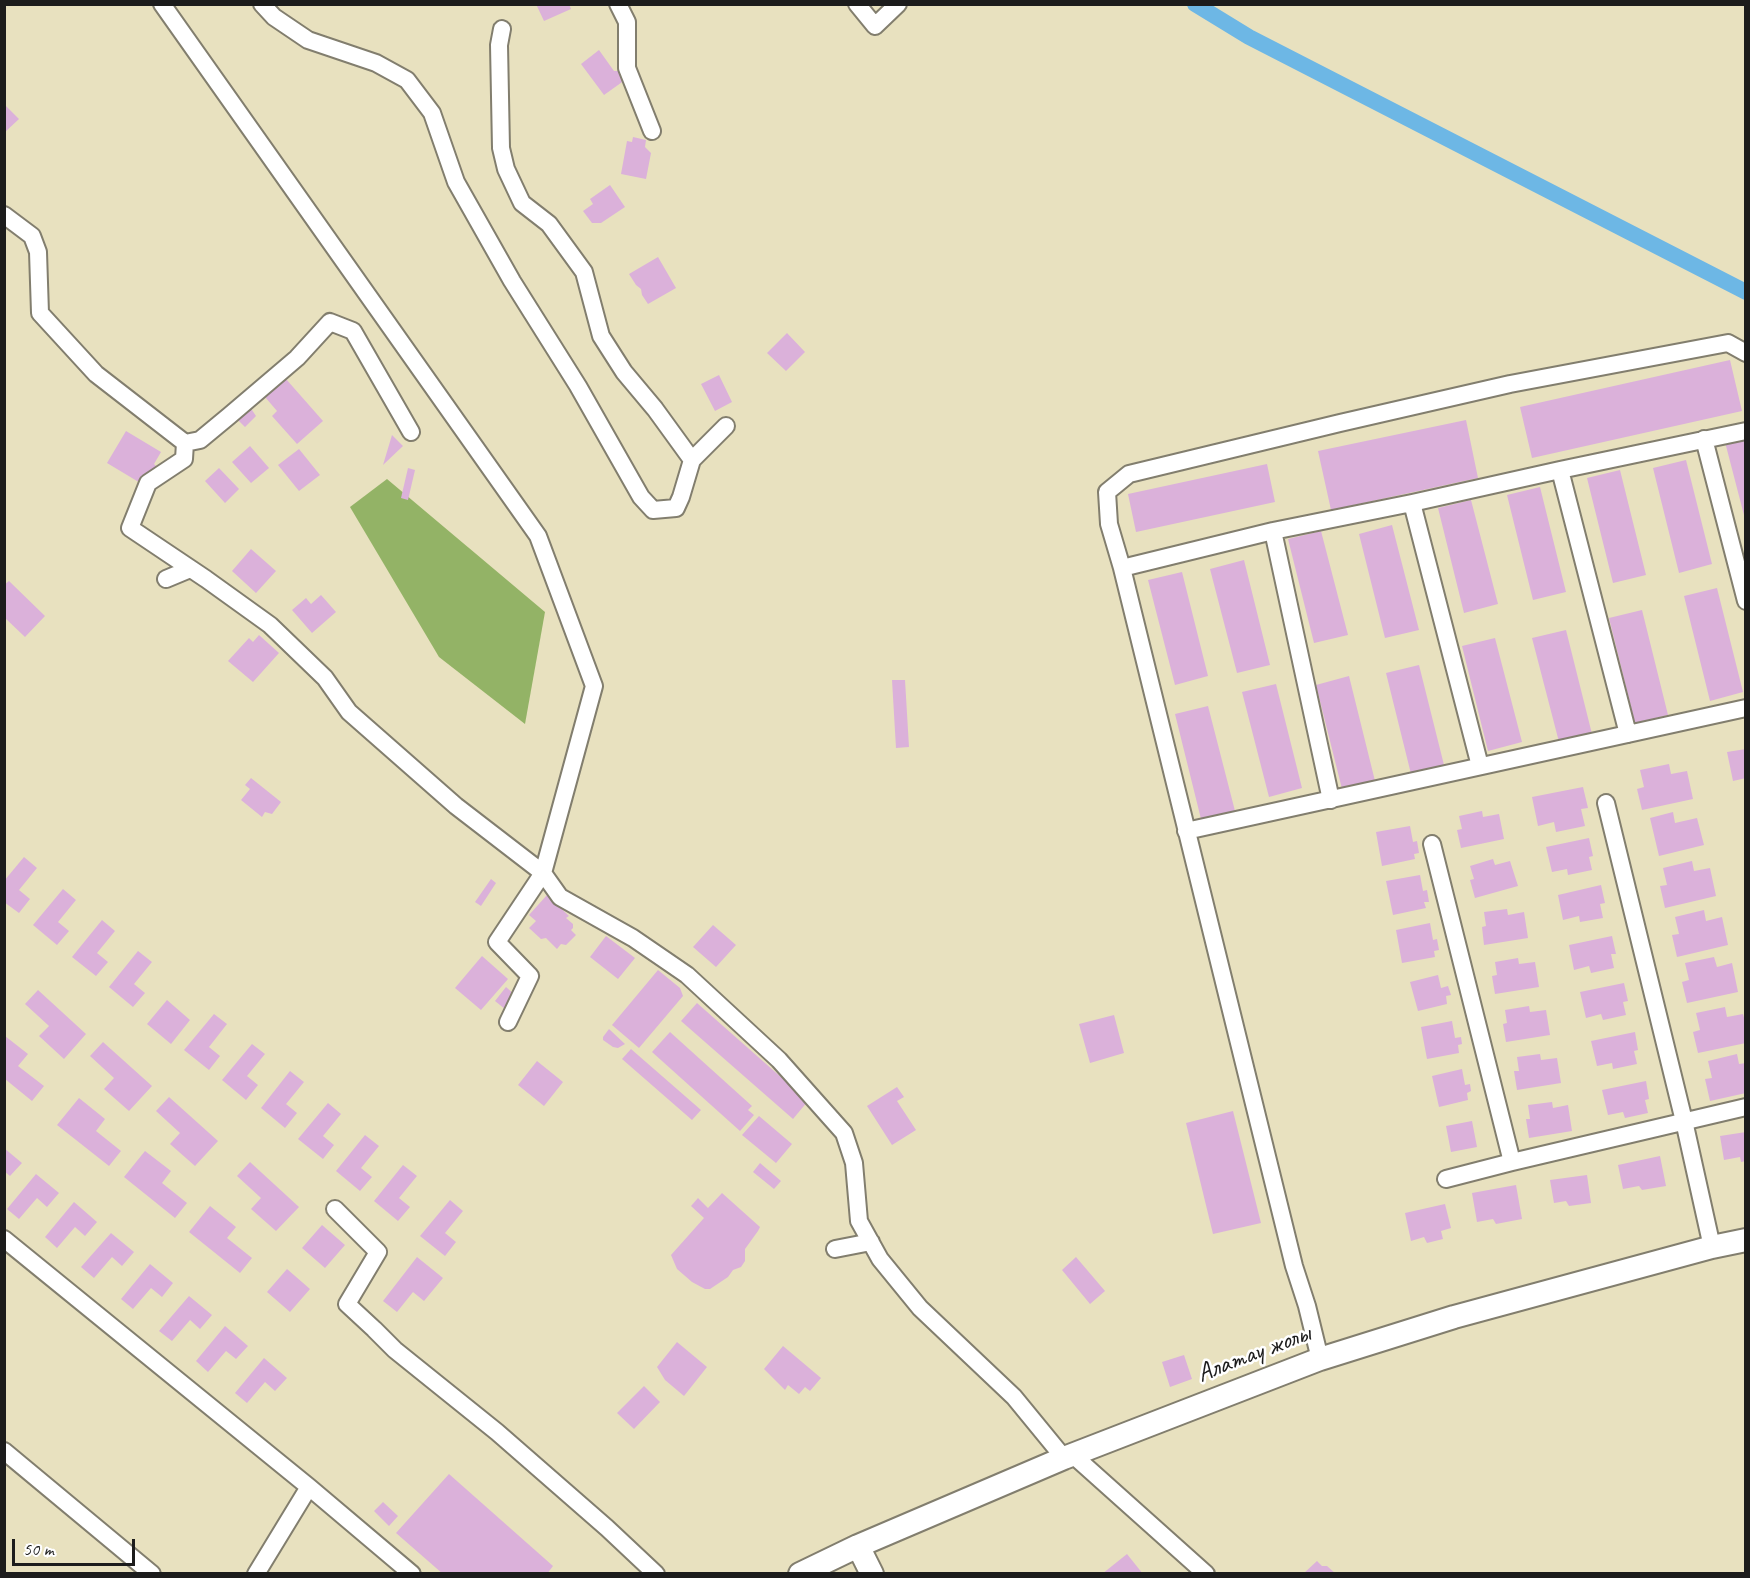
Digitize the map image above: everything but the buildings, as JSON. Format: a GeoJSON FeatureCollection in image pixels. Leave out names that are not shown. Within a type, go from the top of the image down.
{"type":"FeatureCollection","features":[{"type":"Feature","properties":{"kind":"main road","name":"Алатау жолы"},"geometry":{"type":"LineString","coordinates":[[800,1574],[858,1546],[1069,1457],[1320,1359],[1454,1317],[1712,1247],[1746,1240]]}},
{"type":"Feature","properties":{"kind":"main road"},"geometry":{"type":"LineString","coordinates":[[858,1546],[872,1574]]}},
{"type":"Feature","properties":{"kind":"street"},"geometry":{"type":"LineString","coordinates":[[162,4],[538,536],[594,686],[543,873],[497,942],[530,976],[508,1022]]}},
{"type":"Feature","properties":{"kind":"street"},"geometry":{"type":"LineString","coordinates":[[262,4],[274,17],[308,40],[376,63],[408,80],[432,113],[456,182],[512,281],[578,386],[641,497],[653,510],[676,508],[692,460],[726,426]]}},
{"type":"Feature","properties":{"kind":"street"},"geometry":{"type":"LineString","coordinates":[[618,4],[627,22],[627,68],[652,131]]}},
{"type":"Feature","properties":{"kind":"street"},"geometry":{"type":"LineString","coordinates":[[857,4],[875,26],[898,4]]}},
{"type":"Feature","properties":{"kind":"street"},"geometry":{"type":"LineString","coordinates":[[502,29],[499,45],[501,148],[507,169],[522,203],[549,224],[584,272],[602,336],[624,372],[655,409],[692,460]]}},
{"type":"Feature","properties":{"kind":"street"},"geometry":{"type":"LineString","coordinates":[[4,215],[32,236],[38,252],[40,313],[96,374],[185,443],[200,440],[229,416],[297,358],[330,322],[353,331],[411,432]]}},
{"type":"Feature","properties":{"kind":"street"},"geometry":{"type":"LineString","coordinates":[[1320,1359],[1294,1266],[1122,568],[1109,524],[1107,492],[1129,474],[1510,384],[1728,343],[1746,353]]}},
{"type":"Feature","properties":{"kind":"street"},"geometry":{"type":"LineString","coordinates":[[1122,568],[1273,531],[1746,430]]}},
{"type":"Feature","properties":{"kind":"street"},"geometry":{"type":"LineString","coordinates":[[1704,439],[1746,601]]}},
{"type":"Feature","properties":{"kind":"street"},"geometry":{"type":"LineString","coordinates":[[185,443],[184,459],[148,483],[130,528],[270,625],[325,678],[349,712],[456,806],[543,873],[560,897],[633,938],[687,975],[779,1060],[844,1133],[854,1163],[859,1221],[880,1258],[920,1308],[1014,1397],[1069,1457],[1206,1574]]}},
{"type":"Feature","properties":{"kind":"street"},"geometry":{"type":"LineString","coordinates":[[1560,470],[1628,734]]}},
{"type":"Feature","properties":{"kind":"street"},"geometry":{"type":"LineString","coordinates":[[1412,503],[1480,766]]}},
{"type":"Feature","properties":{"kind":"street"},"geometry":{"type":"LineString","coordinates":[[1273,531],[1331,800]]}},
{"type":"Feature","properties":{"kind":"street"},"geometry":{"type":"LineString","coordinates":[[166,579],[190,568]]}},
{"type":"Feature","properties":{"kind":"street"},"geometry":{"type":"LineString","coordinates":[[1186,831],[1746,708]]}},
{"type":"Feature","properties":{"kind":"street"},"geometry":{"type":"LineString","coordinates":[[1606,803],[1684,1121],[1712,1247]]}},
{"type":"Feature","properties":{"kind":"street"},"geometry":{"type":"LineString","coordinates":[[1432,844],[1512,1162]]}},
{"type":"Feature","properties":{"kind":"street"},"geometry":{"type":"LineString","coordinates":[[1446,1179],[1746,1107]]}},
{"type":"Feature","properties":{"kind":"street"},"geometry":{"type":"LineString","coordinates":[[335,1209],[378,1252],[347,1304],[394,1350],[497,1432],[656,1574]]}},
{"type":"Feature","properties":{"kind":"street"},"geometry":{"type":"LineString","coordinates":[[4,1239],[309,1487],[412,1574]]}},
{"type":"Feature","properties":{"kind":"street"},"geometry":{"type":"LineString","coordinates":[[835,1249],[871,1242]]}},
{"type":"Feature","properties":{"kind":"street"},"geometry":{"type":"LineString","coordinates":[[4,1451],[152,1574]]}},
{"type":"Feature","properties":{"kind":"street"},"geometry":{"type":"LineString","coordinates":[[256,1574],[309,1487]]}},
{"type":"Feature","properties":{"kind":"green space"},"geometry":{"type":"Polygon","coordinates":[[[387,479],[545,612],[525,724],[439,657],[350,507],[387,479]]]}},
{"type":"Feature","properties":{"kind":"waterway"},"geometry":{"type":"LineString","coordinates":[[1195,4],[1249,37],[1746,292]]}}]}
